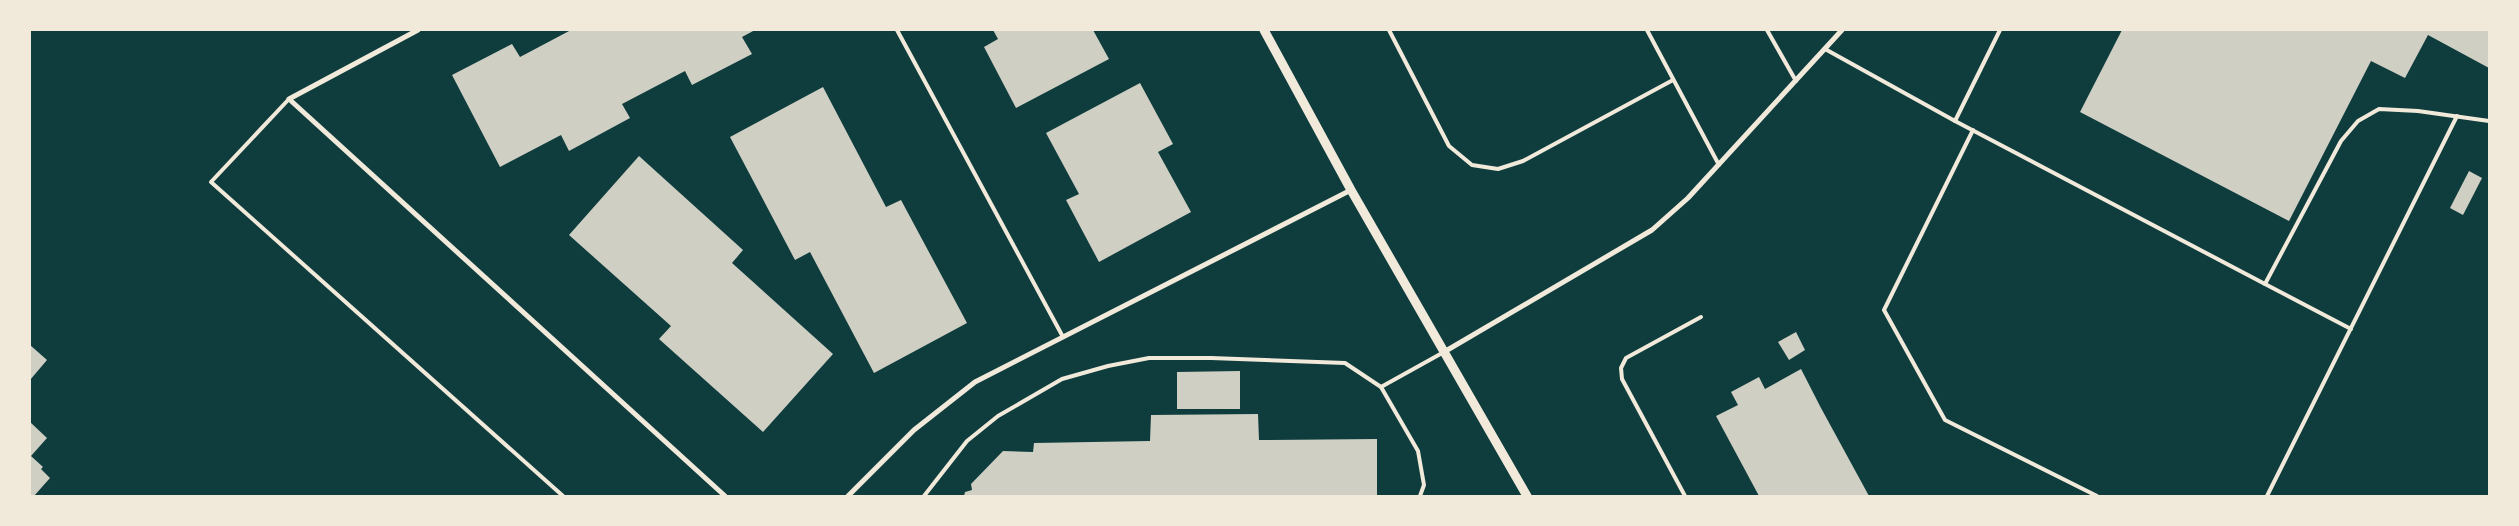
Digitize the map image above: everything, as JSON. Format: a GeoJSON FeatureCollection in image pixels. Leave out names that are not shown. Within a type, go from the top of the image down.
{"type":"FeatureCollection","features":[{"type":"Feature","properties":{"kind":"street"},"geometry":{"type":"LineString","coordinates":[[418,30],[289,99],[725,496]]}},
{"type":"Feature","properties":{"kind":"street"},"geometry":{"type":"LineString","coordinates":[[1264,30],[1351,190],[1527,496]]}},
{"type":"Feature","properties":{"kind":"street"},"geometry":{"type":"LineString","coordinates":[[1444,352],[1652,230],[1688,198],[1842,30]]}},
{"type":"Feature","properties":{"kind":"street"},"geometry":{"type":"LineString","coordinates":[[848,496],[914,430],[975,382],[1351,190]]}},
{"type":"Feature","properties":{"kind":"lane"},"geometry":{"type":"LineString","coordinates":[[897,30],[1063,337]]}},
{"type":"Feature","properties":{"kind":"lane"},"geometry":{"type":"LineString","coordinates":[[1389,30],[1449,146],[1472,165],[1498,169],[1523,161],[1673,80]]}},
{"type":"Feature","properties":{"kind":"lane"},"geometry":{"type":"LineString","coordinates":[[1647,30],[1719,165]]}},
{"type":"Feature","properties":{"kind":"lane"},"geometry":{"type":"LineString","coordinates":[[1767,30],[1796,81]]}},
{"type":"Feature","properties":{"kind":"lane"},"geometry":{"type":"LineString","coordinates":[[1955,121],[2000,30]]}},
{"type":"Feature","properties":{"kind":"lane"},"geometry":{"type":"LineString","coordinates":[[1825,49],[1955,121],[2350,329]]}},
{"type":"Feature","properties":{"kind":"lane"},"geometry":{"type":"LineString","coordinates":[[289,99],[211,182],[562,496]]}},
{"type":"Feature","properties":{"kind":"lane"},"geometry":{"type":"LineString","coordinates":[[2265,284],[2341,141],[2358,121],[2379,109],[2457,116],[2489,121]]}},
{"type":"Feature","properties":{"kind":"lane"},"geometry":{"type":"LineString","coordinates":[[2267,496],[2457,116]]}},
{"type":"Feature","properties":{"kind":"lane"},"geometry":{"type":"LineString","coordinates":[[1973,130],[1884,310],[1945,420],[2097,496]]}},
{"type":"Feature","properties":{"kind":"lane"},"geometry":{"type":"LineString","coordinates":[[1685,496],[1622,379],[1620,368],[1626,358],[1702,317]]}},
{"type":"Feature","properties":{"kind":"lane"},"geometry":{"type":"LineString","coordinates":[[1381,387],[1444,352]]}},
{"type":"Feature","properties":{"kind":"lane"},"geometry":{"type":"LineString","coordinates":[[924,496],[968,441],[998,416],[1062,379],[1108,366],[1149,358],[1212,358],[1344,363],[1381,387],[1418,451],[1424,485],[1420,496]]}},
{"type":"Feature","properties":{"kind":"building"},"geometry":{"type":"Polygon","coordinates":[[[571,30],[755,30],[742,37],[752,54],[692,85],[685,71],[622,104],[630,118],[569,151],[561,135],[500,167],[452,75],[512,44],[520,57],[571,30]]]}},
{"type":"Feature","properties":{"kind":"building"},"geometry":{"type":"Polygon","coordinates":[[[993,30],[1093,30],[1109,59],[1016,108],[984,47],[998,39],[993,30]]]}},
{"type":"Feature","properties":{"kind":"building"},"geometry":{"type":"Polygon","coordinates":[[[2122,30],[2489,30],[2489,68],[2428,35],[2405,78],[2371,61],[2289,221],[2080,112],[2122,30]]]}},
{"type":"Feature","properties":{"kind":"building"},"geometry":{"type":"Polygon","coordinates":[[[1140,83],[1173,144],[1158,152],[1191,212],[1099,262],[1066,200],[1079,194],[1046,133],[1140,83]]]}},
{"type":"Feature","properties":{"kind":"building"},"geometry":{"type":"Polygon","coordinates":[[[823,87],[886,207],[901,200],[967,323],[874,373],[810,252],[795,260],[730,137],[823,87]]]}},
{"type":"Feature","properties":{"kind":"building"},"geometry":{"type":"Polygon","coordinates":[[[639,156],[743,250],[732,263],[833,354],[763,432],[659,339],[671,326],[569,235],[639,156]]]}},
{"type":"Feature","properties":{"kind":"building"},"geometry":{"type":"Polygon","coordinates":[[[2469,171],[2482,178],[2463,215],[2450,208],[2469,171]]]}},
{"type":"Feature","properties":{"kind":"building"},"geometry":{"type":"Polygon","coordinates":[[[1796,332],[1805,350],[1789,360],[1778,342],[1796,332]]]}},
{"type":"Feature","properties":{"kind":"building"},"geometry":{"type":"Polygon","coordinates":[[[30,345],[47,360],[30,380],[30,345]]]}},
{"type":"Feature","properties":{"kind":"building"},"geometry":{"type":"Polygon","coordinates":[[[1801,369],[1869,496],[1759,496],[1716,416],[1738,405],[1731,392],[1759,377],[1765,389],[1801,369]]]}},
{"type":"Feature","properties":{"kind":"building"},"geometry":{"type":"Polygon","coordinates":[[[1240,371],[1240,409],[1177,409],[1177,372],[1240,371]]]}},
{"type":"Feature","properties":{"kind":"building"},"geometry":{"type":"Polygon","coordinates":[[[1258,414],[1259,440],[1377,439],[1377,496],[964,496],[965,492],[972,490],[971,484],[1003,451],[1033,452],[1034,443],[1150,441],[1151,415],[1258,414]]]}},
{"type":"Feature","properties":{"kind":"building"},"geometry":{"type":"Polygon","coordinates":[[[30,422],[47,438],[31,456],[43,467],[41,469],[50,478],[34,496],[30,496],[30,422]]]}}]}
